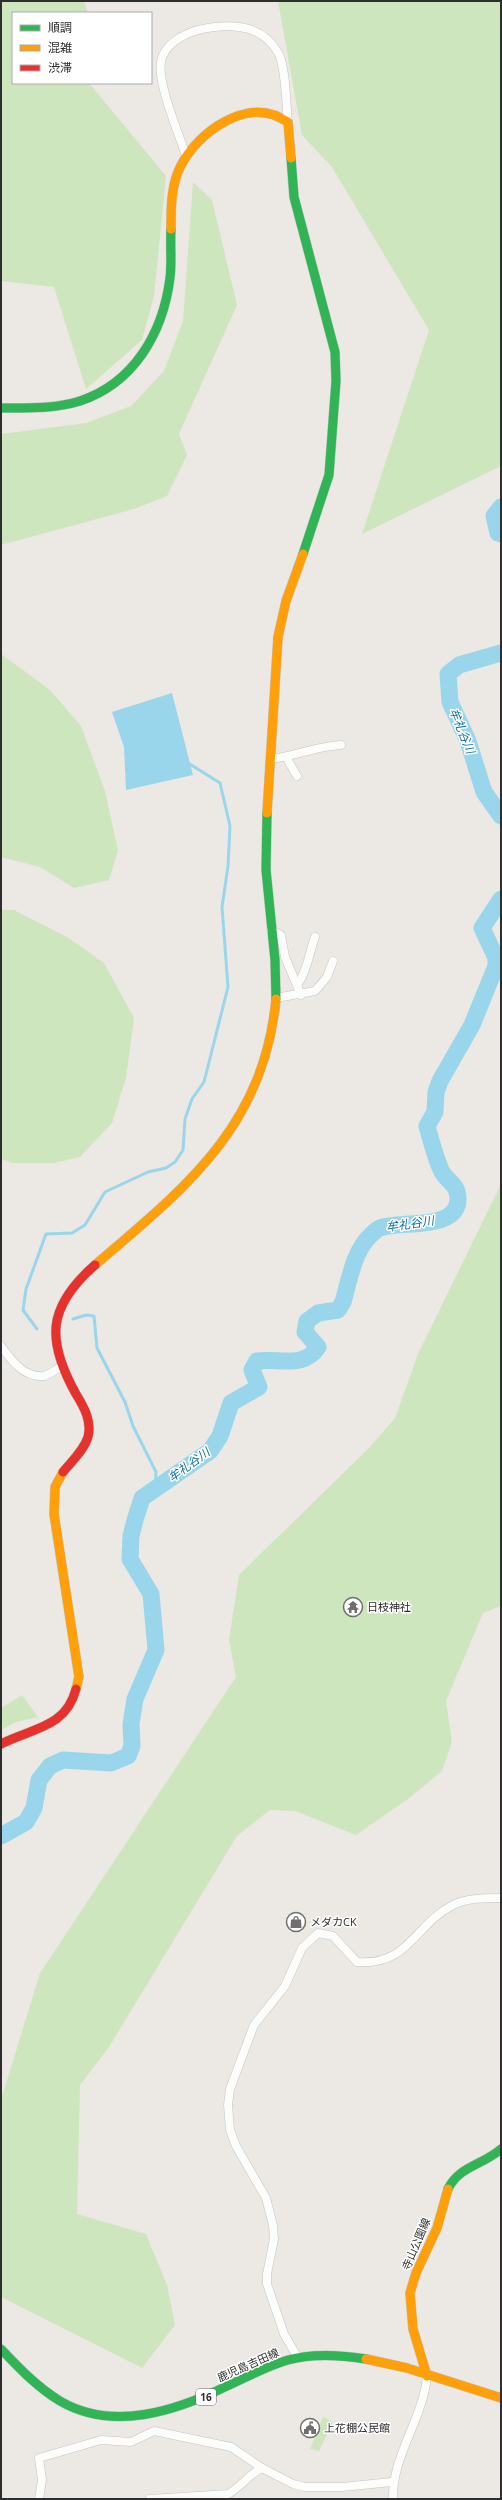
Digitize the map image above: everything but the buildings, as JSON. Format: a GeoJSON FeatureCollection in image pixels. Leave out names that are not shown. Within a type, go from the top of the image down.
{"type":"FeatureCollection","features":[{"type":"Feature","properties":{"kind":"street"},"geometry":{"type":"LineString","coordinates":[[1,1744],[12,1737],[46,1727],[63,1716],[77,1693],[79,1677],[54,1514],[54,1499],[58,1480],[88,1440],[89,1426],[86,1412],[61,1367],[57,1356],[54,1330],[64,1298],[86,1273],[193,1178],[219,1148],[251,1092],[263,1062],[273,1024],[276,998],[276,974],[265,859],[270,759],[280,625],[286,601],[318,514],[329,475],[336,381],[335,352],[294,197],[283,64],[279,52],[268,39],[255,31],[240,27],[194,30],[168,47],[163,55],[160,68],[164,86],[186,156]]}},
{"type":"Feature","properties":{"kind":"street"},"geometry":{"type":"LineString","coordinates":[[1,408],[45,407],[81,401],[113,385],[137,364],[148,348],[162,317],[167,292],[176,184],[178,171],[186,156],[203,136],[228,120],[261,114],[281,117],[288,122]]}},
{"type":"Feature","properties":{"kind":"street"},"geometry":{"type":"LineString","coordinates":[[270,759],[286,757],[321,746],[341,745]]}},
{"type":"Feature","properties":{"kind":"street"},"geometry":{"type":"LineString","coordinates":[[286,757],[297,776]]}},
{"type":"Feature","properties":{"kind":"street"},"geometry":{"type":"LineString","coordinates":[[271,930],[281,935],[285,956],[298,984],[301,995]]}},
{"type":"Feature","properties":{"kind":"street"},"geometry":{"type":"LineString","coordinates":[[298,984],[306,972],[309,952],[315,936]]}},
{"type":"Feature","properties":{"kind":"street"},"geometry":{"type":"LineString","coordinates":[[276,998],[315,992],[326,977],[333,961]]}},
{"type":"Feature","properties":{"kind":"street"},"geometry":{"type":"LineString","coordinates":[[1,1346],[11,1361],[26,1372],[44,1376],[61,1367]]}},
{"type":"Feature","properties":{"kind":"street"},"geometry":{"type":"LineString","coordinates":[[298,2358],[284,2334],[267,2284],[267,2274],[274,2239],[266,2198],[236,2146],[228,2117],[230,2089],[254,2025],[285,1986],[302,1948],[318,1933],[333,1936],[357,1962],[378,1962],[395,1956],[454,1904],[501,1898]]}},
{"type":"Feature","properties":{"kind":"street","name":"寺山公園線"},"geometry":{"type":"LineString","coordinates":[[427,2376],[410,2315],[413,2282],[440,2220],[447,2189],[453,2179],[465,2169],[492,2157],[501,2149]]}},
{"type":"Feature","properties":{"kind":"street","name":"鹿児島吉田線"},"geometry":{"type":"LineString","coordinates":[[1,2349],[37,2385],[58,2399],[92,2414],[125,2418],[143,2417],[175,2410],[268,2367],[298,2358],[347,2357],[391,2365],[501,2398]]}},
{"type":"Feature","properties":{"kind":"street"},"geometry":{"type":"LineString","coordinates":[[393,2499],[392,2482],[426,2391],[427,2376]]}},
{"type":"Feature","properties":{"kind":"street"},"geometry":{"type":"LineString","coordinates":[[39,2499],[42,2480],[39,2458],[100,2440],[131,2442],[154,2431],[231,2447],[262,2468],[293,2484],[305,2487],[342,2487],[392,2482]]}},
{"type":"Feature","properties":{"kind":"street"},"geometry":{"type":"LineString","coordinates":[[150,2499],[228,2494],[238,2489],[251,2474],[262,2468]]}},
{"type":"Feature","properties":{"kind":"green space"},"geometry":{"type":"Polygon","coordinates":[[[1,1],[84,1],[88,12],[12,12],[12,84],[90,84],[166,176],[154,296],[142,340],[86,389],[54,287],[1,281],[1,1]]]}},
{"type":"Feature","properties":{"kind":"green space"},"geometry":{"type":"Polygon","coordinates":[[[278,1],[501,1],[501,466],[362,534],[429,330],[332,167],[302,135],[278,1]]]}},
{"type":"Feature","properties":{"kind":"green space"},"geometry":{"type":"Polygon","coordinates":[[[193,182],[212,200],[237,305],[179,434],[187,455],[167,496],[134,509],[1,545],[1,434],[86,423],[131,406],[164,371],[183,321],[193,182]]]}},
{"type":"Feature","properties":{"kind":"green space"},"geometry":{"type":"Polygon","coordinates":[[[1,654],[50,690],[81,726],[105,791],[118,851],[109,880],[74,888],[40,867],[1,857],[1,654]]]}},
{"type":"Feature","properties":{"kind":"green space"},"geometry":{"type":"Polygon","coordinates":[[[1,910],[14,910],[67,937],[104,963],[134,1018],[126,1078],[112,1123],[80,1157],[54,1163],[13,1163],[1,1159],[1,910]]]}},
{"type":"Feature","properties":{"kind":"green space"},"geometry":{"type":"Polygon","coordinates":[[[501,1184],[501,1606],[483,1613],[446,1701],[452,1742],[442,1771],[408,1799],[356,1835],[295,1811],[270,1810],[237,1836],[109,2047],[80,2085],[77,2214],[146,2234],[167,2285],[175,2325],[142,2368],[1,2297],[1,2100],[40,1973],[236,1677],[229,1640],[239,1575],[369,1448],[395,1418],[418,1354],[501,1184]]]}},
{"type":"Feature","properties":{"kind":"green space"},"geometry":{"type":"Polygon","coordinates":[[[22,1695],[38,1717],[16,1722],[1,1730],[1,1708],[22,1695]]]}},
{"type":"Feature","properties":{"kind":"green space"},"geometry":{"type":"Polygon","coordinates":[[[323,2417],[333,2422],[319,2451],[310,2449],[323,2417]]]}},
{"type":"Feature","properties":{"kind":"water"},"geometry":{"type":"Polygon","coordinates":[[[172,693],[193,775],[126,790],[124,747],[112,712],[172,693]]]}},
{"type":"Feature","properties":{"kind":"waterway","name":"牟礼谷川"},"geometry":{"type":"LineString","coordinates":[[501,507],[494,516],[498,533],[501,534]]}},
{"type":"Feature","properties":{"kind":"waterway","name":"牟礼谷川"},"geometry":{"type":"LineString","coordinates":[[501,653],[459,665],[448,674],[450,702],[468,741],[484,792],[501,816]]}},
{"type":"Feature","properties":{"kind":"waterway"},"geometry":{"type":"LineString","coordinates":[[37,1329],[23,1310],[26,1289],[46,1234],[72,1233],[85,1225],[105,1192],[148,1172],[166,1168],[175,1162],[183,1150],[185,1119],[192,1099],[204,1082],[228,987],[222,907],[228,866],[230,826],[220,783],[188,763]]}},
{"type":"Feature","properties":{"kind":"waterway","name":"牟礼谷川"},"geometry":{"type":"LineString","coordinates":[[1,1836],[26,1822],[34,1808],[39,1780],[50,1766],[63,1760],[111,1763],[128,1756],[132,1746],[131,1724],[135,1699],[156,1650],[151,1594],[130,1559],[131,1536],[142,1498],[210,1451],[220,1436],[231,1403],[259,1387],[252,1370],[257,1361],[298,1360],[306,1358],[312,1354],[318,1347],[305,1332],[307,1321],[318,1313],[338,1310],[343,1302],[356,1257],[365,1241],[374,1232],[380,1228],[389,1226],[427,1223],[439,1220],[449,1215],[456,1208],[458,1197],[456,1188],[441,1170],[427,1126],[435,1112],[436,1092],[440,1081],[472,1025],[496,966],[496,958],[482,928],[501,899]]}},
{"type":"Feature","properties":{"kind":"waterway"},"geometry":{"type":"LineString","coordinates":[[73,1319],[86,1315],[94,1316],[97,1348],[125,1402],[133,1426],[156,1472],[155,1487]]}},
{"type":"Feature","properties":{"kind":"traffic: fast"},"geometry":{"type":"LineString","coordinates":[[291,158],[294,197],[335,352],[336,381],[329,475],[303,554]]}},
{"type":"Feature","properties":{"kind":"traffic: fast"},"geometry":{"type":"LineString","coordinates":[[1,408],[51,407],[80,401],[99,393],[116,382],[130,369],[143,353],[161,318],[171,272],[171,229]]}},
{"type":"Feature","properties":{"kind":"traffic: fast"},"geometry":{"type":"LineString","coordinates":[[267,813],[266,870],[275,960],[276,999]]}},
{"type":"Feature","properties":{"kind":"traffic: fast"},"geometry":{"type":"LineString","coordinates":[[448,2189],[458,2175],[487,2159],[501,2149]]}},
{"type":"Feature","properties":{"kind":"traffic: fast"},"geometry":{"type":"LineString","coordinates":[[1,2349],[36,2383],[60,2401],[80,2410],[101,2415],[123,2416],[166,2410],[187,2403],[265,2368],[288,2360],[307,2356],[327,2355],[366,2359]]}},
{"type":"Feature","properties":{"kind":"traffic: slow"},"geometry":{"type":"LineString","coordinates":[[171,229],[171,207],[178,172],[193,147],[217,126],[245,114],[260,112],[274,115],[288,122],[291,158]]}},
{"type":"Feature","properties":{"kind":"traffic: slow"},"geometry":{"type":"LineString","coordinates":[[267,813],[278,637],[286,601],[303,554]]}},
{"type":"Feature","properties":{"kind":"traffic: slow"},"geometry":{"type":"LineString","coordinates":[[95,1265],[160,1209],[189,1181],[215,1151],[237,1119],[255,1084],[268,1044],[276,999]]}},
{"type":"Feature","properties":{"kind":"traffic: slow"},"geometry":{"type":"LineString","coordinates":[[63,1472],[55,1487],[54,1514],[79,1677],[76,1689]]}},
{"type":"Feature","properties":{"kind":"traffic: slow"},"geometry":{"type":"LineString","coordinates":[[427,2376],[413,2329],[410,2293],[416,2273],[437,2228],[448,2189]]}},
{"type":"Feature","properties":{"kind":"traffic: slow"},"geometry":{"type":"LineString","coordinates":[[366,2359],[407,2368],[501,2398]]}},
{"type":"Feature","properties":{"kind":"traffic: jam"},"geometry":{"type":"LineString","coordinates":[[63,1472],[84,1446],[88,1437],[89,1425],[84,1409],[66,1375],[60,1357],[56,1341],[56,1325],[60,1310],[68,1295],[79,1280],[95,1265]]}},
{"type":"Feature","properties":{"kind":"traffic: jam"},"geometry":{"type":"LineString","coordinates":[[1,1744],[36,1730],[56,1719],[64,1712],[71,1702],[76,1689]]}},
{"type":"Feature","properties":{"kind":"place","name":"日枝神社"},"geometry":{"type":"Point","coordinates":[353,1607]}},
{"type":"Feature","properties":{"kind":"place","name":"メダカCK"},"geometry":{"type":"Point","coordinates":[296,1922]}},
{"type":"Feature","properties":{"kind":"place","name":"上花棚公民館"},"geometry":{"type":"Point","coordinates":[310,2428]}}]}
